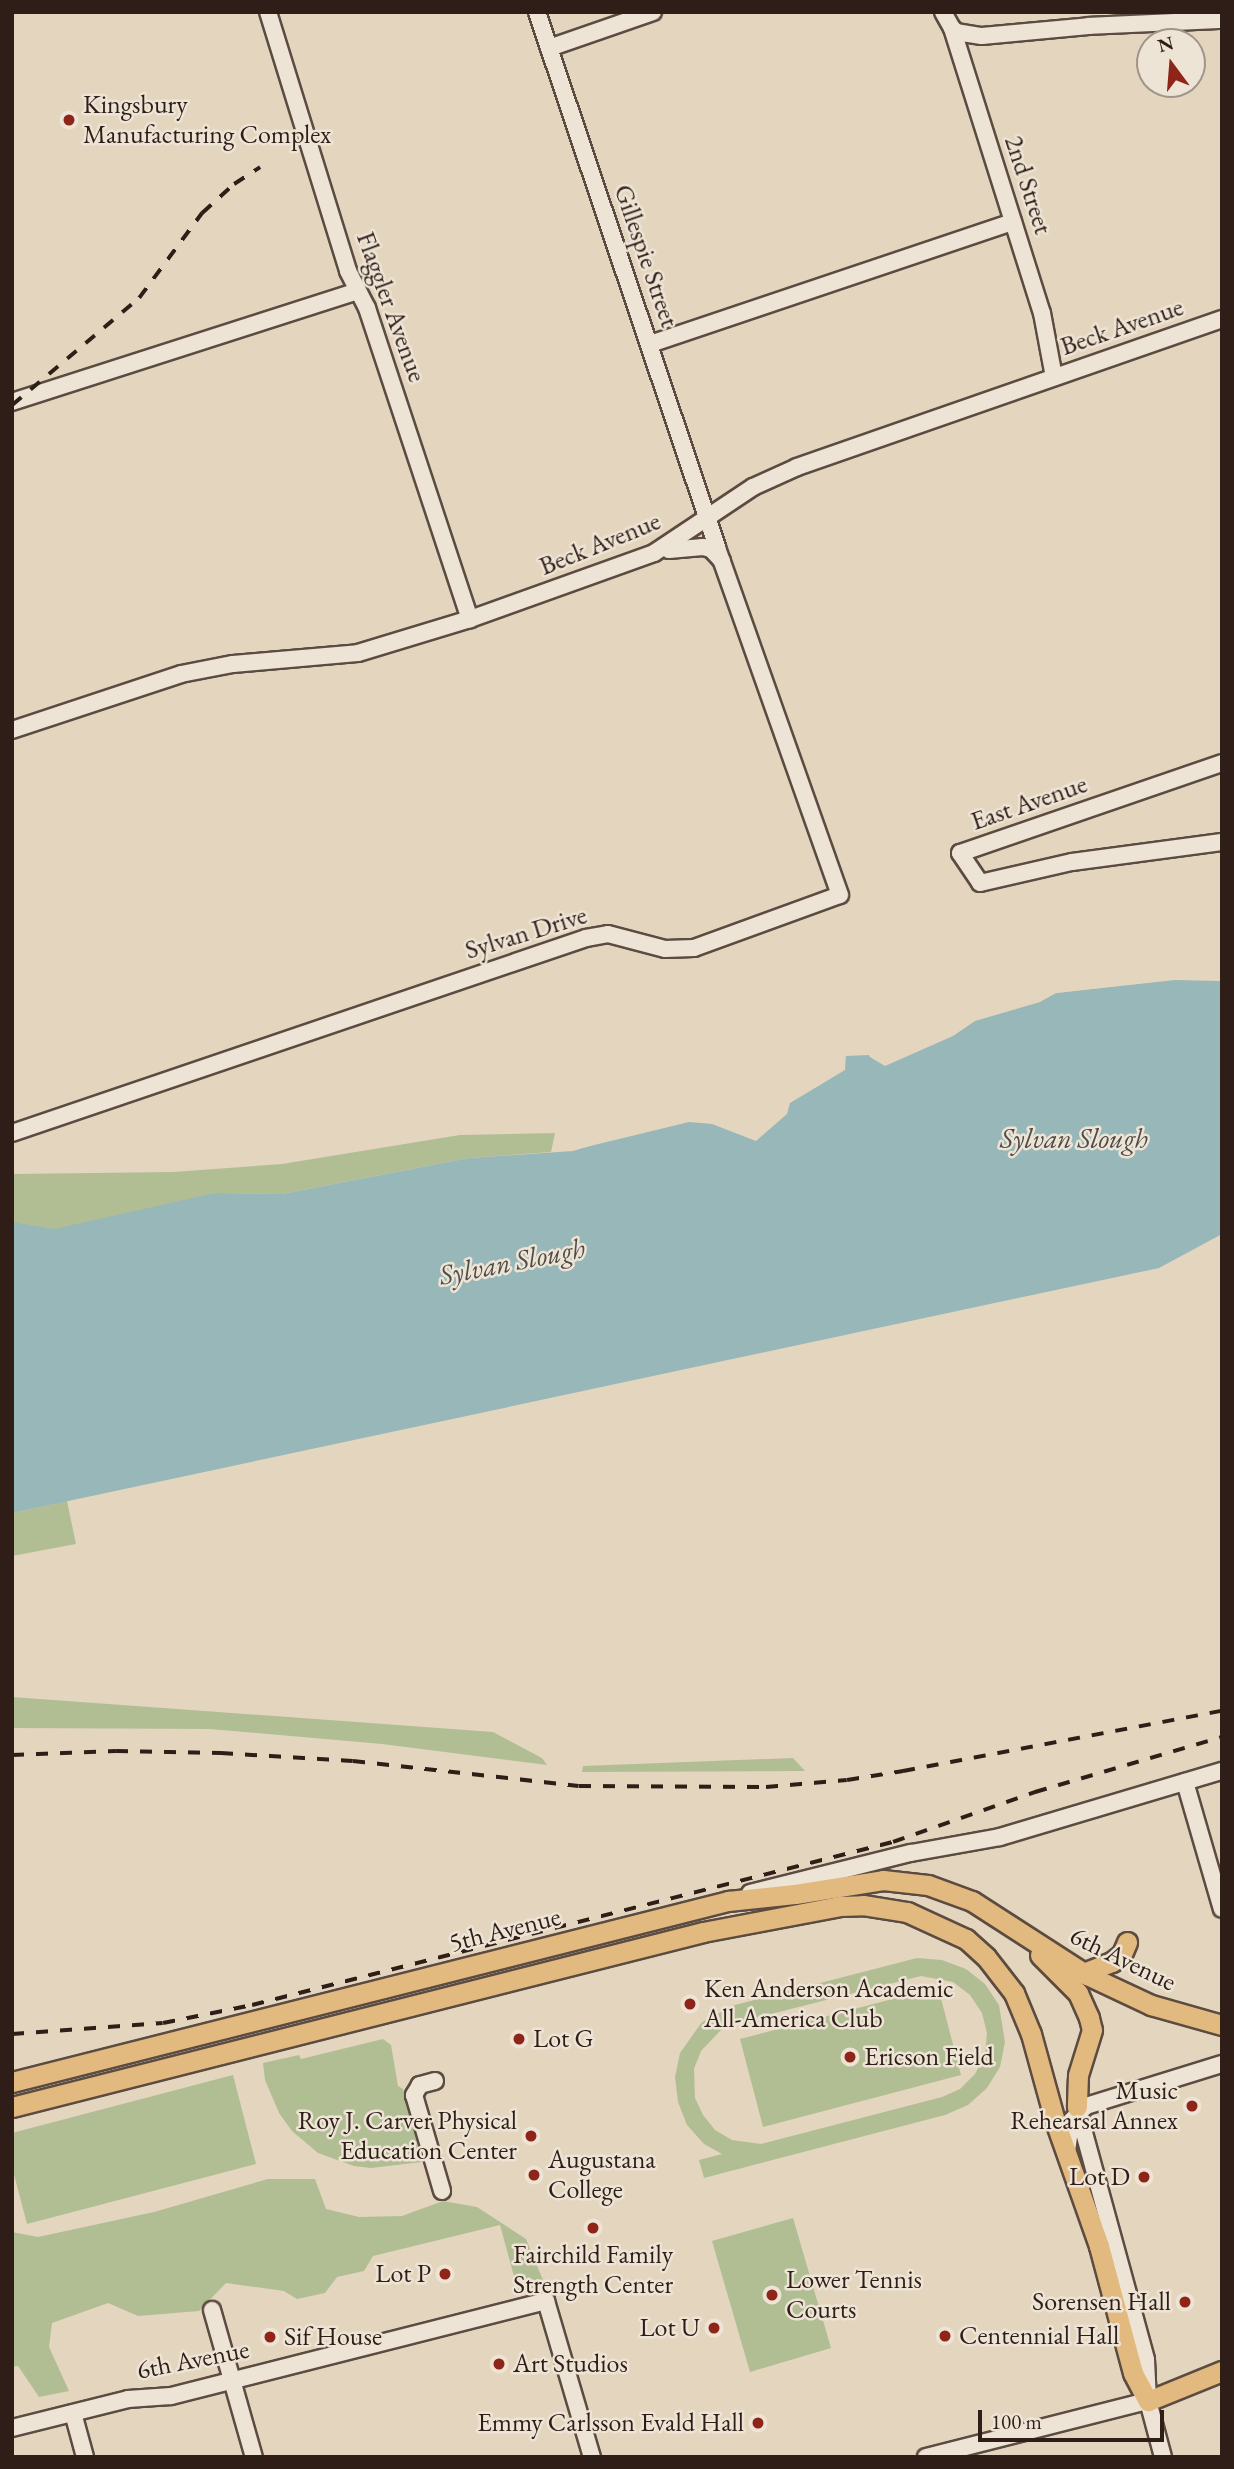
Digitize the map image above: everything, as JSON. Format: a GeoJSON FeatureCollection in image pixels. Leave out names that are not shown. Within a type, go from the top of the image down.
{"type":"FeatureCollection","features":[{"type":"Feature","properties":{"kind":"main road","name":"5th Avenue"},"geometry":{"type":"LineString","coordinates":[[12,2082],[728,1901],[795,1894],[860,1883],[905,1881],[972,1901],[1010,1924]]}},
{"type":"Feature","properties":{"kind":"main road","name":"5th Avenue"},"geometry":{"type":"LineString","coordinates":[[12,2106],[670,1940],[782,1916],[863,1905],[907,1912],[966,1939],[986,1957],[1014,1993],[1031,2034],[1099,2246],[1133,2373],[1147,2401]]}},
{"type":"Feature","properties":{"kind":"main road","name":"6th Avenue"},"geometry":{"type":"LineString","coordinates":[[1010,1924],[1083,1973],[1151,2004],[1222,2025]]}},
{"type":"Feature","properties":{"kind":"main road"},"geometry":{"type":"LineString","coordinates":[[1010,1924],[1086,2005],[1092,2030],[1079,2075],[1077,2110]]}},
{"type":"Feature","properties":{"kind":"main road"},"geometry":{"type":"LineString","coordinates":[[1083,1973],[1112,1962],[1122,1954],[1127,1942]]}},
{"type":"Feature","properties":{"kind":"main road"},"geometry":{"type":"LineString","coordinates":[[1147,2401],[1222,2371]]}},
{"type":"Feature","properties":{"kind":"street","name":"Flaggler Avenue"},"geometry":{"type":"LineString","coordinates":[[268,12],[348,271],[376,334],[470,619]]}},
{"type":"Feature","properties":{"kind":"street","name":"Gillespie Street"},"geometry":{"type":"LineString","coordinates":[[537,12],[708,517]]}},
{"type":"Feature","properties":{"kind":"street"},"geometry":{"type":"LineString","coordinates":[[549,48],[653,12]]}},
{"type":"Feature","properties":{"kind":"street","name":"2nd Street"},"geometry":{"type":"LineString","coordinates":[[943,12],[952,28],[1042,313],[1054,377]]}},
{"type":"Feature","properties":{"kind":"street"},"geometry":{"type":"LineString","coordinates":[[952,28],[956,32],[982,36],[1089,26],[1222,20]]}},
{"type":"Feature","properties":{"kind":"street"},"geometry":{"type":"LineString","coordinates":[[650,344],[1013,222]]}},
{"type":"Feature","properties":{"kind":"street"},"geometry":{"type":"LineString","coordinates":[[12,402],[358,291]]}},
{"type":"Feature","properties":{"kind":"street","name":"Beck Avenue"},"geometry":{"type":"LineString","coordinates":[[12,730],[191,671],[233,664],[358,653],[470,619],[650,555],[670,545],[708,517],[776,475],[1222,319]]}},
{"type":"Feature","properties":{"kind":"street","name":"Sylvan Drive"},"geometry":{"type":"LineString","coordinates":[[12,1133],[586,938],[608,934],[665,949],[694,948],[840,895],[708,517]]}},
{"type":"Feature","properties":{"kind":"street"},"geometry":{"type":"LineString","coordinates":[[650,555],[694,545],[711,549],[722,562]]}},
{"type":"Feature","properties":{"kind":"street","name":"East Avenue"},"geometry":{"type":"LineString","coordinates":[[1222,763],[960,853],[980,883],[1072,862],[1222,842]]}},
{"type":"Feature","properties":{"kind":"street"},"geometry":{"type":"LineString","coordinates":[[728,1901],[785,1882],[911,1853],[1000,1837],[1222,1771]]}},
{"type":"Feature","properties":{"kind":"street"},"geometry":{"type":"LineString","coordinates":[[1185,1782],[1222,1909]]}},
{"type":"Feature","properties":{"kind":"street"},"geometry":{"type":"LineString","coordinates":[[1067,2152],[1068,2129],[1077,2110],[1092,2103],[1222,2064]]}},
{"type":"Feature","properties":{"kind":"street"},"geometry":{"type":"LineString","coordinates":[[435,2081],[420,2085],[414,2095],[442,2191]]}},
{"type":"Feature","properties":{"kind":"street"},"geometry":{"type":"LineString","coordinates":[[1077,2110],[1146,2360],[1147,2401],[1163,2457]]}},
{"type":"Feature","properties":{"kind":"street","name":"6th Avenue"},"geometry":{"type":"LineString","coordinates":[[12,2428],[128,2399],[171,2396],[546,2301],[592,2457]]}},
{"type":"Feature","properties":{"kind":"street"},"geometry":{"type":"LineString","coordinates":[[212,2310],[254,2457]]}},
{"type":"Feature","properties":{"kind":"street"},"geometry":{"type":"LineString","coordinates":[[926,2457],[1147,2401]]}},
{"type":"Feature","properties":{"kind":"street"},"geometry":{"type":"LineString","coordinates":[[73,2413],[85,2457]]}},
{"type":"Feature","properties":{"kind":"green space"},"geometry":{"type":"Polygon","coordinates":[[[555,1133],[551,1152],[469,1158],[282,1194],[215,1193],[12,1254],[12,1174],[173,1172],[282,1164],[460,1135],[555,1133]]]}},
{"type":"Feature","properties":{"kind":"green space"},"geometry":{"type":"Polygon","coordinates":[[[67,1501],[76,1544],[12,1556],[12,1513],[67,1501]]]}},
{"type":"Feature","properties":{"kind":"green space"},"geometry":{"type":"Polygon","coordinates":[[[12,1697],[493,1732],[542,1758],[547,1765],[382,1744],[210,1729],[12,1728],[12,1697]]]}},
{"type":"Feature","properties":{"kind":"green space"},"geometry":{"type":"Polygon","coordinates":[[[793,1758],[805,1771],[582,1772],[583,1766],[793,1758]]]}},
{"type":"Feature","properties":{"kind":"green space"},"geometry":{"type":"Polygon","coordinates":[[[917,1958],[942,1960],[966,1969],[985,1984],[999,2005],[1005,2042],[1000,2067],[987,2088],[968,2105],[945,2115],[704,2178],[699,2160],[722,2154],[704,2144],[687,2125],[678,2102],[675,2077],[680,2053],[702,2022],[735,2005],[917,1958]],[[921,1976],[739,2022],[721,2030],[701,2051],[694,2069],[695,2098],[703,2115],[715,2130],[732,2140],[761,2144],[942,2097],[960,2089],[975,2074],[985,2055],[987,2033],[982,2013],[970,1995],[953,1982],[921,1976]]]}},
{"type":"Feature","properties":{"kind":"green space","name":"Ericson Field"},"geometry":{"type":"Polygon","coordinates":[[[938,1987],[961,2075],[763,2127],[740,2039],[938,1987]]]}},
{"type":"Feature","properties":{"kind":"green space"},"geometry":{"type":"Polygon","coordinates":[[[383,2039],[391,2045],[398,2086],[403,2089],[422,2162],[371,2168],[354,2166],[318,2153],[292,2131],[279,2113],[265,2080],[263,2063],[299,2055],[301,2059],[383,2039]]]}},
{"type":"Feature","properties":{"kind":"green space"},"geometry":{"type":"Polygon","coordinates":[[[233,2075],[256,2164],[27,2224],[12,2167],[12,2133],[233,2075]]]}},
{"type":"Feature","properties":{"kind":"green space"},"geometry":{"type":"Polygon","coordinates":[[[268,2179],[315,2179],[326,2209],[359,2217],[402,2216],[443,2201],[477,2207],[526,2239],[545,2285],[518,2291],[500,2225],[373,2256],[364,2271],[337,2277],[325,2293],[297,2299],[284,2291],[226,2283],[199,2311],[138,2316],[108,2303],[52,2323],[49,2347],[69,2391],[39,2397],[18,2366],[12,2367],[12,2232],[38,2237],[154,2212],[268,2179]]]}},
{"type":"Feature","properties":{"kind":"green space","name":"Lower Tennis Courts"},"geometry":{"type":"Polygon","coordinates":[[[793,2218],[831,2348],[750,2372],[712,2241],[793,2218]]]}},
{"type":"Feature","properties":{"kind":"water","name":"Sylvan Slough"},"geometry":{"type":"Polygon","coordinates":[[[1222,974],[1222,1234],[1159,1268],[12,1513],[12,1222],[54,1229],[215,1193],[282,1194],[469,1158],[573,1151],[661,1124],[704,1117],[756,1133],[789,1103],[826,1079],[846,1056],[869,1055],[887,1061],[980,1016],[1056,993],[1222,974]]]}},
{"type":"Feature","properties":{"kind":"pier"},"geometry":{"type":"Polygon","coordinates":[[[1222,970],[1220,981],[1175,980],[1056,993],[1040,1002],[975,1021],[953,1036],[885,1066],[870,1057],[867,1052],[887,1057],[978,1013],[1056,990],[1175,973],[1222,970]]]}},
{"type":"Feature","properties":{"kind":"pier"},"geometry":{"type":"Polygon","coordinates":[[[846,1053],[845,1070],[790,1103],[787,1114],[756,1141],[712,1124],[689,1122],[582,1148],[580,1145],[660,1120],[703,1114],[756,1129],[787,1101],[823,1076],[846,1053]]]}},
{"type":"Feature","properties":{"kind":"railway"},"geometry":{"type":"LineString","coordinates":[[12,405],[139,298],[202,213],[234,184],[260,167]]}},
{"type":"Feature","properties":{"kind":"railway"},"geometry":{"type":"LineString","coordinates":[[12,1755],[116,1751],[221,1753],[353,1761],[579,1786],[766,1787],[847,1780],[903,1771],[1222,1711]]}},
{"type":"Feature","properties":{"kind":"railway"},"geometry":{"type":"LineString","coordinates":[[12,2034],[163,2023],[252,2005],[893,1842],[1035,1792],[1222,1737]]}},
{"type":"Feature","properties":{"kind":"place","name":"Kingsbury Manufacturing Complex"},"geometry":{"type":"Point","coordinates":[69,120]}},
{"type":"Feature","properties":{"kind":"place","name":"Ken Anderson Academic All-America Club"},"geometry":{"type":"Point","coordinates":[690,2004]}},
{"type":"Feature","properties":{"kind":"place","name":"Lot G"},"geometry":{"type":"Point","coordinates":[519,2039]}},
{"type":"Feature","properties":{"kind":"place","name":"Ericson Field"},"geometry":{"type":"Point","coordinates":[850,2057]}},
{"type":"Feature","properties":{"kind":"place","name":"Music Rehearsal Annex"},"geometry":{"type":"Point","coordinates":[1192,2106]}},
{"type":"Feature","properties":{"kind":"place","name":"Roy J. Carver Physical Education Center"},"geometry":{"type":"Point","coordinates":[531,2136]}},
{"type":"Feature","properties":{"kind":"place","name":"Augustana College"},"geometry":{"type":"Point","coordinates":[534,2175]}},
{"type":"Feature","properties":{"kind":"place","name":"Lot D"},"geometry":{"type":"Point","coordinates":[1144,2177]}},
{"type":"Feature","properties":{"kind":"place","name":"Fairchild Family Strength Center"},"geometry":{"type":"Point","coordinates":[593,2228]}},
{"type":"Feature","properties":{"kind":"place","name":"Lot P"},"geometry":{"type":"Point","coordinates":[445,2274]}},
{"type":"Feature","properties":{"kind":"place","name":"Lower Tennis Courts"},"geometry":{"type":"Point","coordinates":[772,2295]}},
{"type":"Feature","properties":{"kind":"place","name":"Sorensen Hall"},"geometry":{"type":"Point","coordinates":[1185,2302]}},
{"type":"Feature","properties":{"kind":"place","name":"Lot U"},"geometry":{"type":"Point","coordinates":[714,2328]}},
{"type":"Feature","properties":{"kind":"place","name":"Centennial Hall"},"geometry":{"type":"Point","coordinates":[945,2336]}},
{"type":"Feature","properties":{"kind":"place","name":"Sif House"},"geometry":{"type":"Point","coordinates":[270,2337]}},
{"type":"Feature","properties":{"kind":"place","name":"Art Studios"},"geometry":{"type":"Point","coordinates":[499,2364]}},
{"type":"Feature","properties":{"kind":"place","name":"Emmy Carlsson Evald Hall"},"geometry":{"type":"Point","coordinates":[758,2423]}}]}
